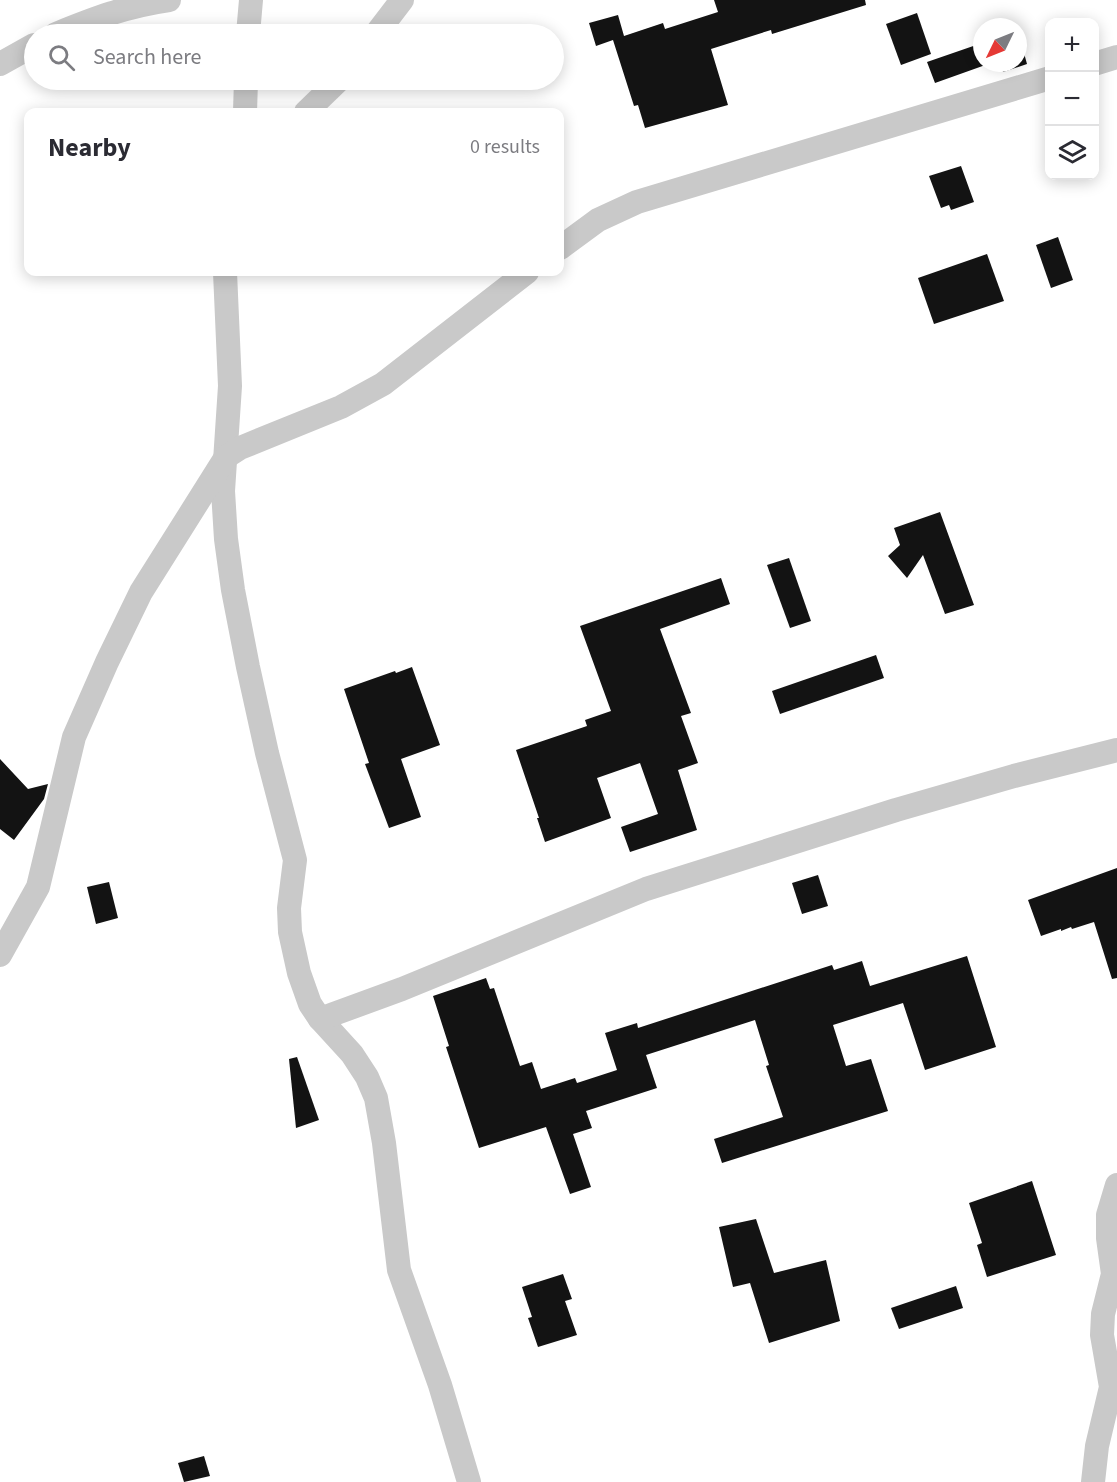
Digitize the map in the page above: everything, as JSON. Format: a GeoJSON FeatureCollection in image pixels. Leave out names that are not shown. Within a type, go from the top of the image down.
{"type":"FeatureCollection","features":[{"type":"Feature","properties":{"kind":"street"},"geometry":{"type":"LineString","coordinates":[[81,24],[109,13],[169,0]]}},
{"type":"Feature","properties":{"kind":"street"},"geometry":{"type":"LineString","coordinates":[[249,24],[251,0]]}},
{"type":"Feature","properties":{"kind":"street"},"geometry":{"type":"LineString","coordinates":[[384,24],[402,0]]}},
{"type":"Feature","properties":{"kind":"street"},"geometry":{"type":"LineString","coordinates":[[0,64],[24,51]]}},
{"type":"Feature","properties":{"kind":"street"},"geometry":{"type":"LineString","coordinates":[[1099,63],[1117,57]]}},
{"type":"Feature","properties":{"kind":"street"},"geometry":{"type":"LineString","coordinates":[[564,245],[598,220],[636,202],[1045,79]]}},
{"type":"Feature","properties":{"kind":"street"},"geometry":{"type":"LineString","coordinates":[[245,108],[246,90]]}},
{"type":"Feature","properties":{"kind":"street"},"geometry":{"type":"LineString","coordinates":[[310,108],[329,90]]}},
{"type":"Feature","properties":{"kind":"street"},"geometry":{"type":"LineString","coordinates":[[225,276],[230,401],[223,491],[226,539],[239,628],[267,753],[295,860],[289,908],[290,932],[310,1004],[320,1019],[352,1054],[367,1077],[376,1098],[384,1143],[399,1270],[440,1385],[469,1482]]}},
{"type":"Feature","properties":{"kind":"street"},"geometry":{"type":"LineString","coordinates":[[0,955],[38,886],[74,737],[107,662],[141,592],[226,457],[240,448],[341,407],[383,384],[522,276]]}},
{"type":"Feature","properties":{"kind":"street"},"geometry":{"type":"LineString","coordinates":[[320,1019],[392,993],[646,889],[896,810],[1014,776],[1117,750]]}},
{"type":"Feature","properties":{"kind":"street"},"geometry":{"type":"LineString","coordinates":[[1093,1482],[1097,1446],[1111,1387],[1102,1335],[1103,1314],[1113,1274],[1108,1238],[1108,1215],[1117,1185]]}},
{"type":"Feature","properties":{"kind":"building"},"geometry":{"type":"Polygon","coordinates":[[[714,0],[865,0],[866,5],[772,34],[771,30],[711,49],[728,105],[645,128],[638,105],[634,106],[613,40],[596,46],[589,23],[618,15],[624,36],[663,23],[665,29],[718,12],[714,0]]]}},
{"type":"Feature","properties":{"kind":"building"},"geometry":{"type":"Polygon","coordinates":[[[917,13],[931,54],[901,65],[886,24],[917,13]]]}},
{"type":"Feature","properties":{"kind":"building"},"geometry":{"type":"Polygon","coordinates":[[[973,46],[973,69],[935,83],[927,62],[973,46]]]}},
{"type":"Feature","properties":{"kind":"building"},"geometry":{"type":"Polygon","coordinates":[[[961,166],[974,202],[951,210],[949,205],[941,208],[929,176],[961,166]]]}},
{"type":"Feature","properties":{"kind":"building"},"geometry":{"type":"Polygon","coordinates":[[[1058,237],[1073,280],[1051,288],[1036,245],[1058,237]]]}},
{"type":"Feature","properties":{"kind":"building"},"geometry":{"type":"Polygon","coordinates":[[[987,254],[1004,301],[934,324],[918,278],[987,254]]]}},
{"type":"Feature","properties":{"kind":"building"},"geometry":{"type":"Polygon","coordinates":[[[940,512],[974,605],[945,614],[923,555],[907,578],[888,556],[900,545],[894,528],[940,512]]]}},
{"type":"Feature","properties":{"kind":"building"},"geometry":{"type":"Polygon","coordinates":[[[789,558],[811,621],[790,628],[767,565],[789,558]]]}},
{"type":"Feature","properties":{"kind":"building"},"geometry":{"type":"Polygon","coordinates":[[[721,578],[730,604],[660,629],[691,713],[681,716],[698,763],[678,770],[697,830],[630,852],[621,827],[658,814],[640,763],[597,778],[611,818],[545,842],[516,750],[587,726],[585,720],[611,711],[580,626],[721,578]]]}},
{"type":"Feature","properties":{"kind":"building"},"geometry":{"type":"Polygon","coordinates":[[[876,655],[884,678],[780,714],[772,691],[876,655]]]}},
{"type":"Feature","properties":{"kind":"building"},"geometry":{"type":"Polygon","coordinates":[[[412,667],[440,745],[401,759],[421,817],[389,828],[365,764],[369,763],[344,689],[412,667]]]}},
{"type":"Feature","properties":{"kind":"building"},"geometry":{"type":"Polygon","coordinates":[[[0,759],[28,789],[48,784],[44,799],[14,840],[0,829],[0,759]]]}},
{"type":"Feature","properties":{"kind":"building"},"geometry":{"type":"Polygon","coordinates":[[[1117,868],[1117,978],[1112,979],[1094,922],[1041,936],[1028,900],[1117,868]]]}},
{"type":"Feature","properties":{"kind":"building"},"geometry":{"type":"Polygon","coordinates":[[[818,875],[828,906],[802,914],[792,883],[818,875]]]}},
{"type":"Feature","properties":{"kind":"building"},"geometry":{"type":"Polygon","coordinates":[[[109,882],[118,918],[96,924],[87,887],[109,882]]]}},
{"type":"Feature","properties":{"kind":"building"},"geometry":{"type":"Polygon","coordinates":[[[967,956],[996,1047],[925,1070],[903,1003],[833,1025],[846,1066],[871,1059],[888,1111],[722,1163],[714,1139],[783,1117],[766,1066],[769,1065],[755,1020],[646,1055],[657,1088],[586,1111],[592,1128],[573,1134],[591,1187],[570,1194],[546,1127],[479,1148],[446,1047],[449,1046],[433,996],[486,978],[490,989],[494,988],[520,1066],[532,1062],[541,1089],[575,1078],[577,1083],[617,1070],[605,1033],[637,1023],[638,1028],[832,965],[834,970],[862,961],[870,986],[967,956]]]}},
{"type":"Feature","properties":{"kind":"building"},"geometry":{"type":"Polygon","coordinates":[[[297,1057],[319,1120],[296,1128],[289,1059],[297,1057]]]}},
{"type":"Feature","properties":{"kind":"building"},"geometry":{"type":"Polygon","coordinates":[[[1032,1181],[1056,1255],[987,1277],[977,1245],[982,1243],[969,1203],[1032,1181]]]}},
{"type":"Feature","properties":{"kind":"building"},"geometry":{"type":"Polygon","coordinates":[[[756,1219],[774,1273],[826,1260],[840,1321],[769,1343],[750,1283],[733,1287],[719,1227],[756,1219]]]}},
{"type":"Feature","properties":{"kind":"building"},"geometry":{"type":"Polygon","coordinates":[[[563,1274],[572,1299],[565,1301],[577,1335],[538,1347],[528,1318],[532,1317],[522,1287],[563,1274]]]}},
{"type":"Feature","properties":{"kind":"building"},"geometry":{"type":"Polygon","coordinates":[[[956,1286],[963,1308],[899,1329],[891,1308],[956,1286]]]}},
{"type":"Feature","properties":{"kind":"building"},"geometry":{"type":"Polygon","coordinates":[[[204,1456],[210,1476],[184,1482],[178,1463],[204,1456]]]}}]}
